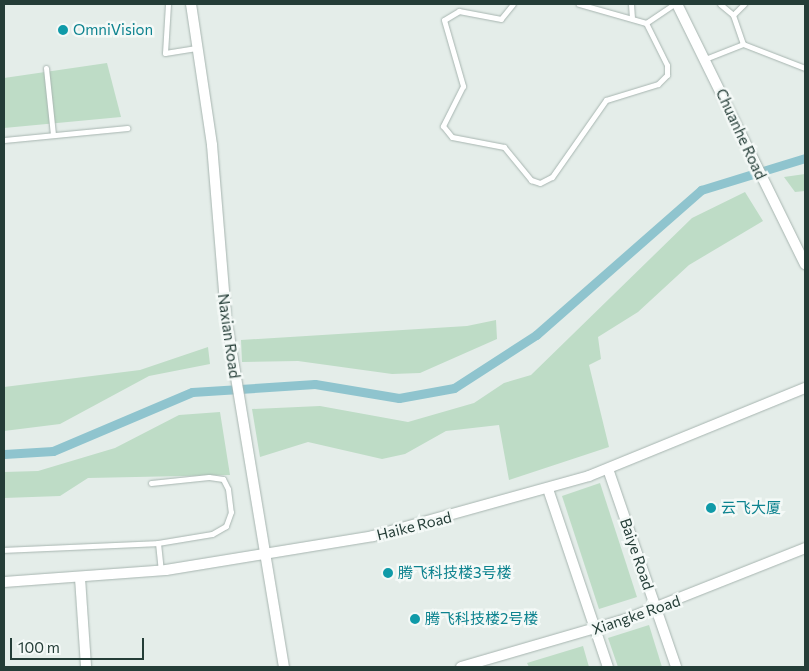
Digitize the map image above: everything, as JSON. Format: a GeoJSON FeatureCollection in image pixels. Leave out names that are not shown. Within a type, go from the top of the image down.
{"type":"FeatureCollection","features":[{"type":"Feature","properties":{"kind":"street","name":"Naxian Road"},"geometry":{"type":"LineString","coordinates":[[190,4],[195,48],[212,145],[232,358],[284,667]]}},
{"type":"Feature","properties":{"kind":"street","name":"Chuanhe Road"},"geometry":{"type":"LineString","coordinates":[[675,4],[705,58],[743,142],[805,264]]}},
{"type":"Feature","properties":{"kind":"street","name":"Haike Road"},"geometry":{"type":"LineString","coordinates":[[4,582],[161,571],[265,556],[373,536],[548,489],[608,469],[805,388]]}},
{"type":"Feature","properties":{"kind":"street","name":"Baiye Road"},"geometry":{"type":"LineString","coordinates":[[608,469],[676,667]]}},
{"type":"Feature","properties":{"kind":"street"},"geometry":{"type":"LineString","coordinates":[[548,489],[608,667]]}},
{"type":"Feature","properties":{"kind":"street","name":"Xiangke Road"},"geometry":{"type":"LineString","coordinates":[[461,667],[595,629],[656,608],[805,548]]}},
{"type":"Feature","properties":{"kind":"street"},"geometry":{"type":"LineString","coordinates":[[80,578],[86,667]]}},
{"type":"Feature","properties":{"kind":"lane"},"geometry":{"type":"LineString","coordinates":[[168,4],[165,52],[195,48]]}},
{"type":"Feature","properties":{"kind":"lane"},"geometry":{"type":"LineString","coordinates":[[513,4],[501,19],[459,11],[444,20],[463,86],[444,126],[452,137],[504,147],[531,180],[540,183],[552,177],[606,100],[658,84],[665,78],[667,65],[646,23],[632,17],[578,4]]}},
{"type":"Feature","properties":{"kind":"lane"},"geometry":{"type":"LineString","coordinates":[[631,4],[632,17]]}},
{"type":"Feature","properties":{"kind":"lane"},"geometry":{"type":"LineString","coordinates":[[646,23],[675,4]]}},
{"type":"Feature","properties":{"kind":"lane"},"geometry":{"type":"LineString","coordinates":[[720,4],[733,15],[743,44]]}},
{"type":"Feature","properties":{"kind":"lane"},"geometry":{"type":"LineString","coordinates":[[733,15],[744,4]]}},
{"type":"Feature","properties":{"kind":"lane"},"geometry":{"type":"LineString","coordinates":[[705,58],[743,44],[805,68]]}},
{"type":"Feature","properties":{"kind":"lane"},"geometry":{"type":"LineString","coordinates":[[46,68],[53,135]]}},
{"type":"Feature","properties":{"kind":"lane"},"geometry":{"type":"LineString","coordinates":[[4,140],[127,128]]}},
{"type":"Feature","properties":{"kind":"lane"},"geometry":{"type":"LineString","coordinates":[[4,550],[158,542],[212,534],[226,526],[231,512],[228,489],[223,479],[210,477],[151,483]]}},
{"type":"Feature","properties":{"kind":"lane"},"geometry":{"type":"LineString","coordinates":[[158,542],[161,571]]}},
{"type":"Feature","properties":{"kind":"green space"},"geometry":{"type":"Polygon","coordinates":[[[107,63],[121,117],[4,128],[4,78],[107,63]]]}},
{"type":"Feature","properties":{"kind":"green space"},"geometry":{"type":"Polygon","coordinates":[[[805,174],[805,191],[795,192],[784,177],[805,174]]]}},
{"type":"Feature","properties":{"kind":"green space"},"geometry":{"type":"Polygon","coordinates":[[[745,192],[763,221],[689,265],[638,312],[598,337],[601,359],[589,365],[609,447],[509,480],[499,425],[446,431],[405,454],[382,459],[308,442],[260,457],[252,409],[320,406],[408,422],[474,403],[504,383],[531,375],[692,218],[745,192]]]}},
{"type":"Feature","properties":{"kind":"green space"},"geometry":{"type":"Polygon","coordinates":[[[496,320],[497,339],[420,373],[392,374],[298,361],[242,362],[241,340],[467,326],[496,320]]]}},
{"type":"Feature","properties":{"kind":"green space"},"geometry":{"type":"Polygon","coordinates":[[[208,347],[210,364],[149,376],[60,424],[4,431],[4,387],[140,370],[208,347]]]}},
{"type":"Feature","properties":{"kind":"green space"},"geometry":{"type":"Polygon","coordinates":[[[220,412],[230,475],[88,478],[60,496],[4,498],[4,472],[38,471],[115,448],[179,415],[220,412]]]}},
{"type":"Feature","properties":{"kind":"green space"},"geometry":{"type":"Polygon","coordinates":[[[600,483],[637,597],[599,609],[562,496],[600,483]]]}},
{"type":"Feature","properties":{"kind":"green space"},"geometry":{"type":"Polygon","coordinates":[[[649,625],[662,667],[618,667],[608,638],[649,625]]]}},
{"type":"Feature","properties":{"kind":"green space"},"geometry":{"type":"Polygon","coordinates":[[[583,646],[589,667],[529,667],[527,663],[583,646]]]}},
{"type":"Feature","properties":{"kind":"waterway"},"geometry":{"type":"LineString","coordinates":[[4,454],[53,451],[192,392],[315,384],[399,398],[454,388],[536,335],[701,190],[805,158]]}},
{"type":"Feature","properties":{"kind":"place","name":"OmniVision"},"geometry":{"type":"Point","coordinates":[63,30]}},
{"type":"Feature","properties":{"kind":"place","name":"云飞大厦"},"geometry":{"type":"Point","coordinates":[711,508]}},
{"type":"Feature","properties":{"kind":"place","name":"腾飞科技楼3号楼"},"geometry":{"type":"Point","coordinates":[388,573]}},
{"type":"Feature","properties":{"kind":"place","name":"腾飞科技楼2号楼"},"geometry":{"type":"Point","coordinates":[415,619]}}]}
